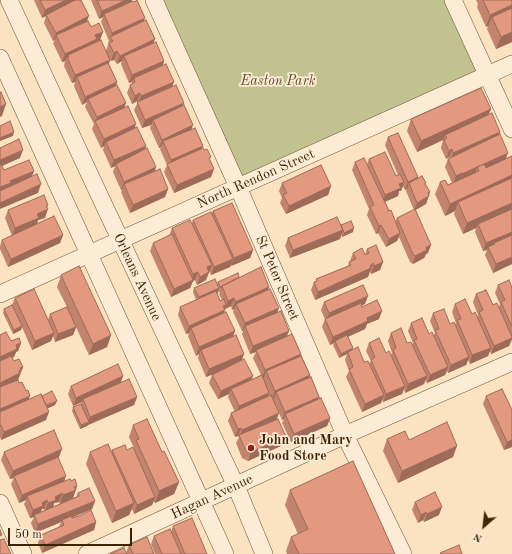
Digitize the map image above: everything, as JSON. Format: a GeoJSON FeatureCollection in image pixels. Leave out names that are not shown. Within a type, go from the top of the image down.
{"type":"FeatureCollection","features":[{"type":"Feature","properties":{"kind":"street","name":"Orleans Avenue"},"geometry":{"type":"LineString","coordinates":[[9,0],[236,486],[264,554]]}},
{"type":"Feature","properties":{"kind":"street","name":"St Peter Street"},"geometry":{"type":"LineString","coordinates":[[154,0],[238,186],[345,435],[403,554]]}},
{"type":"Feature","properties":{"kind":"street"},"geometry":{"type":"LineString","coordinates":[[453,0],[512,129]]}},
{"type":"Feature","properties":{"kind":"street"},"geometry":{"type":"LineString","coordinates":[[0,58],[225,554]]}},
{"type":"Feature","properties":{"kind":"street","name":"North Rendon Street"},"geometry":{"type":"LineString","coordinates":[[0,294],[512,64]]}},
{"type":"Feature","properties":{"kind":"street","name":"Hagan Avenue"},"geometry":{"type":"LineString","coordinates":[[87,554],[345,435],[512,362]]}},
{"type":"Feature","properties":{"kind":"street"},"geometry":{"type":"LineString","coordinates":[[0,503],[23,554]]}},
{"type":"Feature","properties":{"kind":"green space","name":"Easton Park"},"geometry":{"type":"Polygon","coordinates":[[[154,0],[453,0],[487,75],[238,187],[154,0]]]}},
{"type":"Feature","properties":{"kind":"building"},"geometry":{"type":"Polygon","coordinates":[[[40,0],[66,0],[45,10],[40,0]]]}},
{"type":"Feature","properties":{"kind":"building"},"geometry":{"type":"Polygon","coordinates":[[[75,0],[81,0],[89,16],[56,33],[46,15],[75,0]]]}},
{"type":"Feature","properties":{"kind":"building"},"geometry":{"type":"Polygon","coordinates":[[[97,0],[126,0],[102,11],[97,0]]]}},
{"type":"Feature","properties":{"kind":"building"},"geometry":{"type":"Polygon","coordinates":[[[137,0],[145,18],[112,33],[104,14],[137,0]]]}},
{"type":"Feature","properties":{"kind":"building"},"geometry":{"type":"Polygon","coordinates":[[[483,0],[512,0],[512,5],[490,15],[483,0]]]}},
{"type":"Feature","properties":{"kind":"building"},"geometry":{"type":"Polygon","coordinates":[[[512,8],[512,32],[501,37],[492,17],[512,8]]]}},
{"type":"Feature","properties":{"kind":"building"},"geometry":{"type":"Polygon","coordinates":[[[146,20],[155,39],[120,56],[117,51],[114,53],[109,43],[113,41],[110,37],[146,20]]]}},
{"type":"Feature","properties":{"kind":"building"},"geometry":{"type":"Polygon","coordinates":[[[88,21],[91,27],[99,23],[103,32],[95,35],[97,39],[65,54],[56,35],[88,21]]]}},
{"type":"Feature","properties":{"kind":"building"},"geometry":{"type":"Polygon","coordinates":[[[101,40],[110,60],[75,75],[67,57],[69,57],[68,55],[101,40]]]}},
{"type":"Feature","properties":{"kind":"building"},"geometry":{"type":"Polygon","coordinates":[[[156,42],[164,61],[132,75],[124,56],[156,42]]]}},
{"type":"Feature","properties":{"kind":"building"},"geometry":{"type":"Polygon","coordinates":[[[108,63],[117,82],[85,97],[77,77],[108,63]]]}},
{"type":"Feature","properties":{"kind":"building"},"geometry":{"type":"Polygon","coordinates":[[[166,64],[174,82],[141,96],[140,93],[135,96],[130,85],[135,82],[134,78],[166,64]]]}},
{"type":"Feature","properties":{"kind":"building"},"geometry":{"type":"Polygon","coordinates":[[[117,85],[126,103],[97,117],[88,99],[117,85]]]}},
{"type":"Feature","properties":{"kind":"building"},"geometry":{"type":"Polygon","coordinates":[[[176,85],[184,103],[145,120],[137,102],[176,85]]]}},
{"type":"Feature","properties":{"kind":"building"},"geometry":{"type":"Polygon","coordinates":[[[481,88],[491,109],[421,141],[411,119],[481,88]]]}},
{"type":"Feature","properties":{"kind":"building"},"geometry":{"type":"Polygon","coordinates":[[[1,92],[6,104],[0,107],[0,93],[1,92]]]}},
{"type":"Feature","properties":{"kind":"building"},"geometry":{"type":"Polygon","coordinates":[[[184,105],[193,125],[162,140],[153,120],[184,105]]]}},
{"type":"Feature","properties":{"kind":"building"},"geometry":{"type":"Polygon","coordinates":[[[128,106],[136,124],[104,139],[95,121],[128,106]]]}},
{"type":"Feature","properties":{"kind":"building"},"geometry":{"type":"Polygon","coordinates":[[[492,113],[500,132],[453,153],[452,149],[449,151],[444,140],[447,138],[445,135],[492,113]]]}},
{"type":"Feature","properties":{"kind":"building"},"geometry":{"type":"Polygon","coordinates":[[[10,121],[14,132],[0,138],[0,126],[10,121]]]}},
{"type":"Feature","properties":{"kind":"building"},"geometry":{"type":"Polygon","coordinates":[[[137,127],[146,146],[114,160],[106,142],[137,127]]]}},
{"type":"Feature","properties":{"kind":"building"},"geometry":{"type":"Polygon","coordinates":[[[195,128],[203,146],[171,160],[163,141],[195,128]]]}},
{"type":"Feature","properties":{"kind":"building"},"geometry":{"type":"Polygon","coordinates":[[[398,133],[418,177],[408,182],[388,137],[398,133]]]}},
{"type":"Feature","properties":{"kind":"building"},"geometry":{"type":"Polygon","coordinates":[[[500,134],[508,153],[456,176],[448,159],[500,134]]]}},
{"type":"Feature","properties":{"kind":"building"},"geometry":{"type":"Polygon","coordinates":[[[19,139],[23,150],[0,160],[0,148],[19,139]]]}},
{"type":"Feature","properties":{"kind":"building"},"geometry":{"type":"Polygon","coordinates":[[[147,148],[156,167],[124,182],[116,164],[147,148]]]}},
{"type":"Feature","properties":{"kind":"building"},"geometry":{"type":"Polygon","coordinates":[[[203,148],[204,150],[207,149],[214,169],[177,185],[167,164],[203,148]]]}},
{"type":"Feature","properties":{"kind":"building"},"geometry":{"type":"Polygon","coordinates":[[[385,152],[396,176],[400,174],[404,182],[399,184],[401,188],[385,195],[369,159],[385,152]]]}},
{"type":"Feature","properties":{"kind":"building"},"geometry":{"type":"Polygon","coordinates":[[[512,156],[512,175],[450,204],[440,182],[445,180],[448,185],[479,171],[477,167],[484,164],[486,168],[512,156]]]}},
{"type":"Feature","properties":{"kind":"building"},"geometry":{"type":"Polygon","coordinates":[[[364,158],[389,211],[391,210],[400,233],[389,239],[381,225],[379,226],[370,207],[374,205],[355,162],[364,158]]]}},
{"type":"Feature","properties":{"kind":"building"},"geometry":{"type":"Polygon","coordinates":[[[29,160],[34,171],[0,187],[0,164],[4,170],[29,160]]]}},
{"type":"Feature","properties":{"kind":"building"},"geometry":{"type":"Polygon","coordinates":[[[321,165],[331,186],[289,206],[283,195],[287,193],[282,183],[321,165]]]}},
{"type":"Feature","properties":{"kind":"building"},"geometry":{"type":"Polygon","coordinates":[[[160,169],[168,189],[133,205],[124,184],[160,169]]]}},
{"type":"Feature","properties":{"kind":"building"},"geometry":{"type":"Polygon","coordinates":[[[37,174],[41,184],[0,203],[0,191],[37,174]]]}},
{"type":"Feature","properties":{"kind":"building"},"geometry":{"type":"Polygon","coordinates":[[[422,176],[426,183],[424,184],[430,192],[428,193],[429,196],[417,203],[409,183],[422,176]]]}},
{"type":"Feature","properties":{"kind":"building"},"geometry":{"type":"Polygon","coordinates":[[[512,178],[512,203],[467,223],[458,202],[512,178]]]}},
{"type":"Feature","properties":{"kind":"building"},"geometry":{"type":"Polygon","coordinates":[[[44,195],[48,209],[37,214],[39,218],[15,228],[8,210],[44,195]]]}},
{"type":"Feature","properties":{"kind":"building"},"geometry":{"type":"Polygon","coordinates":[[[232,203],[253,250],[234,258],[213,211],[232,203]]]}},
{"type":"Feature","properties":{"kind":"building"},"geometry":{"type":"Polygon","coordinates":[[[415,209],[431,245],[426,247],[427,250],[415,256],[397,218],[415,209]]]}},
{"type":"Feature","properties":{"kind":"building"},"geometry":{"type":"Polygon","coordinates":[[[512,209],[512,232],[486,243],[478,224],[512,209]]]}},
{"type":"Feature","properties":{"kind":"building"},"geometry":{"type":"Polygon","coordinates":[[[211,212],[233,259],[214,267],[193,220],[211,212]]]}},
{"type":"Feature","properties":{"kind":"building"},"geometry":{"type":"Polygon","coordinates":[[[54,216],[63,235],[11,259],[2,240],[54,216]]]}},
{"type":"Feature","properties":{"kind":"building"},"geometry":{"type":"Polygon","coordinates":[[[337,217],[343,230],[293,250],[288,238],[337,217]]]}},
{"type":"Feature","properties":{"kind":"building"},"geometry":{"type":"Polygon","coordinates":[[[190,220],[212,265],[207,267],[209,272],[200,277],[198,272],[193,274],[172,228],[190,220]]]}},
{"type":"Feature","properties":{"kind":"building"},"geometry":{"type":"Polygon","coordinates":[[[351,221],[354,228],[344,233],[341,225],[351,221]]]}},
{"type":"Feature","properties":{"kind":"building"},"geometry":{"type":"Polygon","coordinates":[[[172,234],[193,280],[174,289],[153,243],[172,234]]]}},
{"type":"Feature","properties":{"kind":"building"},"geometry":{"type":"Polygon","coordinates":[[[512,235],[512,257],[496,264],[488,247],[512,235]]]}},
{"type":"Feature","properties":{"kind":"building"},"geometry":{"type":"Polygon","coordinates":[[[376,245],[383,262],[374,266],[373,263],[370,266],[371,268],[318,292],[314,282],[317,281],[316,279],[351,265],[349,262],[356,259],[353,253],[362,248],[365,255],[369,253],[367,249],[376,245]]]}},
{"type":"Feature","properties":{"kind":"building"},"geometry":{"type":"Polygon","coordinates":[[[79,266],[111,335],[93,344],[61,275],[79,266]]]}},
{"type":"Feature","properties":{"kind":"building"},"geometry":{"type":"Polygon","coordinates":[[[261,267],[269,287],[235,302],[234,298],[228,301],[222,286],[261,267]]]}},
{"type":"Feature","properties":{"kind":"building"},"geometry":{"type":"Polygon","coordinates":[[[238,273],[239,277],[221,288],[218,282],[238,273]]]}},
{"type":"Feature","properties":{"kind":"building"},"geometry":{"type":"Polygon","coordinates":[[[215,279],[219,288],[199,297],[194,288],[215,279]]]}},
{"type":"Feature","properties":{"kind":"building"},"geometry":{"type":"Polygon","coordinates":[[[509,280],[512,288],[512,327],[501,302],[505,300],[498,285],[509,280]]]}},
{"type":"Feature","properties":{"kind":"building"},"geometry":{"type":"Polygon","coordinates":[[[363,285],[368,296],[329,313],[324,302],[363,285]]]}},
{"type":"Feature","properties":{"kind":"building"},"geometry":{"type":"Polygon","coordinates":[[[34,289],[54,333],[35,341],[15,298],[34,289]]]}},
{"type":"Feature","properties":{"kind":"building"},"geometry":{"type":"Polygon","coordinates":[[[270,289],[279,308],[245,323],[236,304],[270,289]]]}},
{"type":"Feature","properties":{"kind":"building"},"geometry":{"type":"Polygon","coordinates":[[[486,290],[493,305],[497,303],[512,337],[494,346],[479,312],[483,310],[476,294],[486,290]]]}},
{"type":"Feature","properties":{"kind":"building"},"geometry":{"type":"Polygon","coordinates":[[[216,291],[220,301],[224,299],[226,305],[223,306],[225,310],[189,326],[180,307],[216,291]]]}},
{"type":"Feature","properties":{"kind":"building"},"geometry":{"type":"Polygon","coordinates":[[[465,299],[472,314],[475,312],[491,348],[472,355],[457,320],[461,319],[455,304],[465,299]]]}},
{"type":"Feature","properties":{"kind":"building"},"geometry":{"type":"Polygon","coordinates":[[[377,300],[382,311],[367,318],[368,321],[333,337],[325,319],[361,303],[362,307],[377,300]]]}},
{"type":"Feature","properties":{"kind":"building"},"geometry":{"type":"Polygon","coordinates":[[[12,305],[22,326],[14,330],[4,309],[12,305]]]}},
{"type":"Feature","properties":{"kind":"building"},"geometry":{"type":"Polygon","coordinates":[[[67,307],[76,327],[58,334],[50,314],[67,307]]]}},
{"type":"Feature","properties":{"kind":"building"},"geometry":{"type":"Polygon","coordinates":[[[444,309],[450,324],[454,322],[469,357],[451,365],[435,330],[439,329],[433,313],[444,309]]]}},
{"type":"Feature","properties":{"kind":"building"},"geometry":{"type":"Polygon","coordinates":[[[281,311],[289,331],[253,346],[245,326],[281,311]]]}},
{"type":"Feature","properties":{"kind":"building"},"geometry":{"type":"Polygon","coordinates":[[[226,312],[235,331],[199,347],[191,328],[226,312]]]}},
{"type":"Feature","properties":{"kind":"building"},"geometry":{"type":"Polygon","coordinates":[[[422,318],[429,334],[432,332],[448,367],[430,375],[414,340],[417,339],[411,323],[422,318]]]}},
{"type":"Feature","properties":{"kind":"building"},"geometry":{"type":"Polygon","coordinates":[[[401,328],[407,343],[411,342],[427,376],[408,384],[393,350],[396,348],[391,333],[401,328]]]}},
{"type":"Feature","properties":{"kind":"building"},"geometry":{"type":"Polygon","coordinates":[[[6,332],[11,341],[19,338],[21,343],[16,345],[17,349],[0,357],[0,335],[6,332]]]}},
{"type":"Feature","properties":{"kind":"building"},"geometry":{"type":"Polygon","coordinates":[[[292,334],[301,354],[265,370],[256,350],[292,334]]]}},
{"type":"Feature","properties":{"kind":"building"},"geometry":{"type":"Polygon","coordinates":[[[236,335],[244,354],[209,369],[201,350],[236,335]]]}},
{"type":"Feature","properties":{"kind":"building"},"geometry":{"type":"Polygon","coordinates":[[[347,335],[353,348],[341,354],[335,341],[347,335]]]}},
{"type":"Feature","properties":{"kind":"building"},"geometry":{"type":"Polygon","coordinates":[[[379,338],[386,353],[389,351],[405,386],[386,394],[371,360],[375,357],[369,343],[379,338]]]}},
{"type":"Feature","properties":{"kind":"building"},"geometry":{"type":"Polygon","coordinates":[[[358,347],[364,362],[368,361],[384,395],[365,404],[349,369],[353,367],[348,352],[358,347]]]}},
{"type":"Feature","properties":{"kind":"building"},"geometry":{"type":"Polygon","coordinates":[[[11,356],[14,361],[19,359],[23,367],[20,368],[20,373],[0,383],[0,361],[11,356]]]}},
{"type":"Feature","properties":{"kind":"building"},"geometry":{"type":"Polygon","coordinates":[[[301,356],[310,375],[275,391],[266,371],[301,356]]]}},
{"type":"Feature","properties":{"kind":"building"},"geometry":{"type":"Polygon","coordinates":[[[244,359],[253,376],[221,391],[212,375],[244,359]]]}},
{"type":"Feature","properties":{"kind":"building"},"geometry":{"type":"Polygon","coordinates":[[[118,364],[123,376],[76,398],[71,386],[118,364]]]}},
{"type":"Feature","properties":{"kind":"building"},"geometry":{"type":"Polygon","coordinates":[[[262,375],[269,393],[239,406],[231,389],[262,375]]]}},
{"type":"Feature","properties":{"kind":"building"},"geometry":{"type":"Polygon","coordinates":[[[311,377],[319,397],[285,412],[276,392],[311,377]]]}},
{"type":"Feature","properties":{"kind":"building"},"geometry":{"type":"Polygon","coordinates":[[[129,379],[137,397],[90,417],[83,399],[129,379]]]}},
{"type":"Feature","properties":{"kind":"building"},"geometry":{"type":"Polygon","coordinates":[[[18,380],[19,383],[22,382],[26,391],[28,390],[30,396],[0,409],[0,387],[18,380]]]}},
{"type":"Feature","properties":{"kind":"building"},"geometry":{"type":"Polygon","coordinates":[[[502,389],[512,410],[512,440],[507,442],[486,396],[502,389]]]}},
{"type":"Feature","properties":{"kind":"building"},"geometry":{"type":"Polygon","coordinates":[[[52,391],[57,401],[46,405],[42,396],[52,391]]]}},
{"type":"Feature","properties":{"kind":"building"},"geometry":{"type":"Polygon","coordinates":[[[41,394],[49,412],[4,432],[1,425],[0,426],[0,412],[41,394]]]}},
{"type":"Feature","properties":{"kind":"building"},"geometry":{"type":"Polygon","coordinates":[[[271,395],[279,413],[242,430],[241,428],[238,429],[231,413],[271,395]]]}},
{"type":"Feature","properties":{"kind":"building"},"geometry":{"type":"Polygon","coordinates":[[[321,398],[330,418],[294,434],[285,414],[321,398]]]}},
{"type":"Feature","properties":{"kind":"building"},"geometry":{"type":"Polygon","coordinates":[[[81,404],[89,422],[81,425],[73,407],[81,404]]]}},
{"type":"Feature","properties":{"kind":"building"},"geometry":{"type":"Polygon","coordinates":[[[147,419],[162,452],[164,451],[179,482],[159,491],[136,440],[139,439],[133,425],[147,419]]]}},
{"type":"Feature","properties":{"kind":"building"},"geometry":{"type":"Polygon","coordinates":[[[278,419],[286,437],[251,452],[245,449],[239,435],[278,419]]]}},
{"type":"Feature","properties":{"kind":"building"},"geometry":{"type":"Polygon","coordinates":[[[447,422],[457,446],[402,471],[387,439],[405,431],[409,440],[447,422]]]}},
{"type":"Feature","properties":{"kind":"building"},"geometry":{"type":"Polygon","coordinates":[[[54,430],[62,449],[13,471],[4,452],[54,430]]]}},
{"type":"Feature","properties":{"kind":"building"},"geometry":{"type":"Polygon","coordinates":[[[108,444],[134,503],[116,511],[90,452],[108,444]]]}},
{"type":"Feature","properties":{"kind":"building"},"geometry":{"type":"Polygon","coordinates":[[[125,445],[127,450],[133,447],[155,497],[137,505],[112,450],[125,445]]]}},
{"type":"Feature","properties":{"kind":"building"},"geometry":{"type":"Polygon","coordinates":[[[58,457],[66,476],[22,495],[14,476],[58,457]]]}},
{"type":"Feature","properties":{"kind":"building"},"geometry":{"type":"Polygon","coordinates":[[[353,461],[395,554],[299,554],[291,537],[308,529],[290,490],[353,461]]]}},
{"type":"Feature","properties":{"kind":"building"},"geometry":{"type":"Polygon","coordinates":[[[70,479],[71,481],[75,479],[77,486],[74,487],[76,490],[63,495],[62,493],[55,497],[56,500],[48,503],[47,500],[42,503],[43,506],[33,510],[27,496],[70,479]]]}},
{"type":"Feature","properties":{"kind":"building"},"geometry":{"type":"Polygon","coordinates":[[[89,488],[95,501],[38,524],[34,515],[79,496],[78,493],[89,488]]]}},
{"type":"Feature","properties":{"kind":"building"},"geometry":{"type":"Polygon","coordinates":[[[435,492],[442,507],[427,514],[426,512],[421,515],[415,502],[435,492]]]}},
{"type":"Feature","properties":{"kind":"building"},"geometry":{"type":"Polygon","coordinates":[[[91,510],[96,522],[45,545],[41,535],[64,525],[62,520],[71,516],[72,518],[79,516],[91,510]]]}},
{"type":"Feature","properties":{"kind":"building"},"geometry":{"type":"Polygon","coordinates":[[[192,518],[207,554],[185,554],[173,526],[192,518]]]}},
{"type":"Feature","properties":{"kind":"building"},"geometry":{"type":"Polygon","coordinates":[[[170,529],[181,554],[162,554],[154,536],[170,529]]]}},
{"type":"Feature","properties":{"kind":"building"},"geometry":{"type":"Polygon","coordinates":[[[147,537],[154,554],[133,554],[129,545],[147,537]]]}},
{"type":"Feature","properties":{"kind":"building"},"geometry":{"type":"Polygon","coordinates":[[[4,539],[11,554],[0,554],[0,540],[4,539]]]}},
{"type":"Feature","properties":{"kind":"building"},"geometry":{"type":"Polygon","coordinates":[[[459,545],[462,554],[440,553],[459,545]]]}},
{"type":"Feature","properties":{"kind":"building"},"geometry":{"type":"Polygon","coordinates":[[[124,548],[127,554],[110,554],[124,548]]]}},
{"type":"Feature","properties":{"kind":"place","name":"John and Mary Food Store"},"geometry":{"type":"Point","coordinates":[251,448]}}]}
